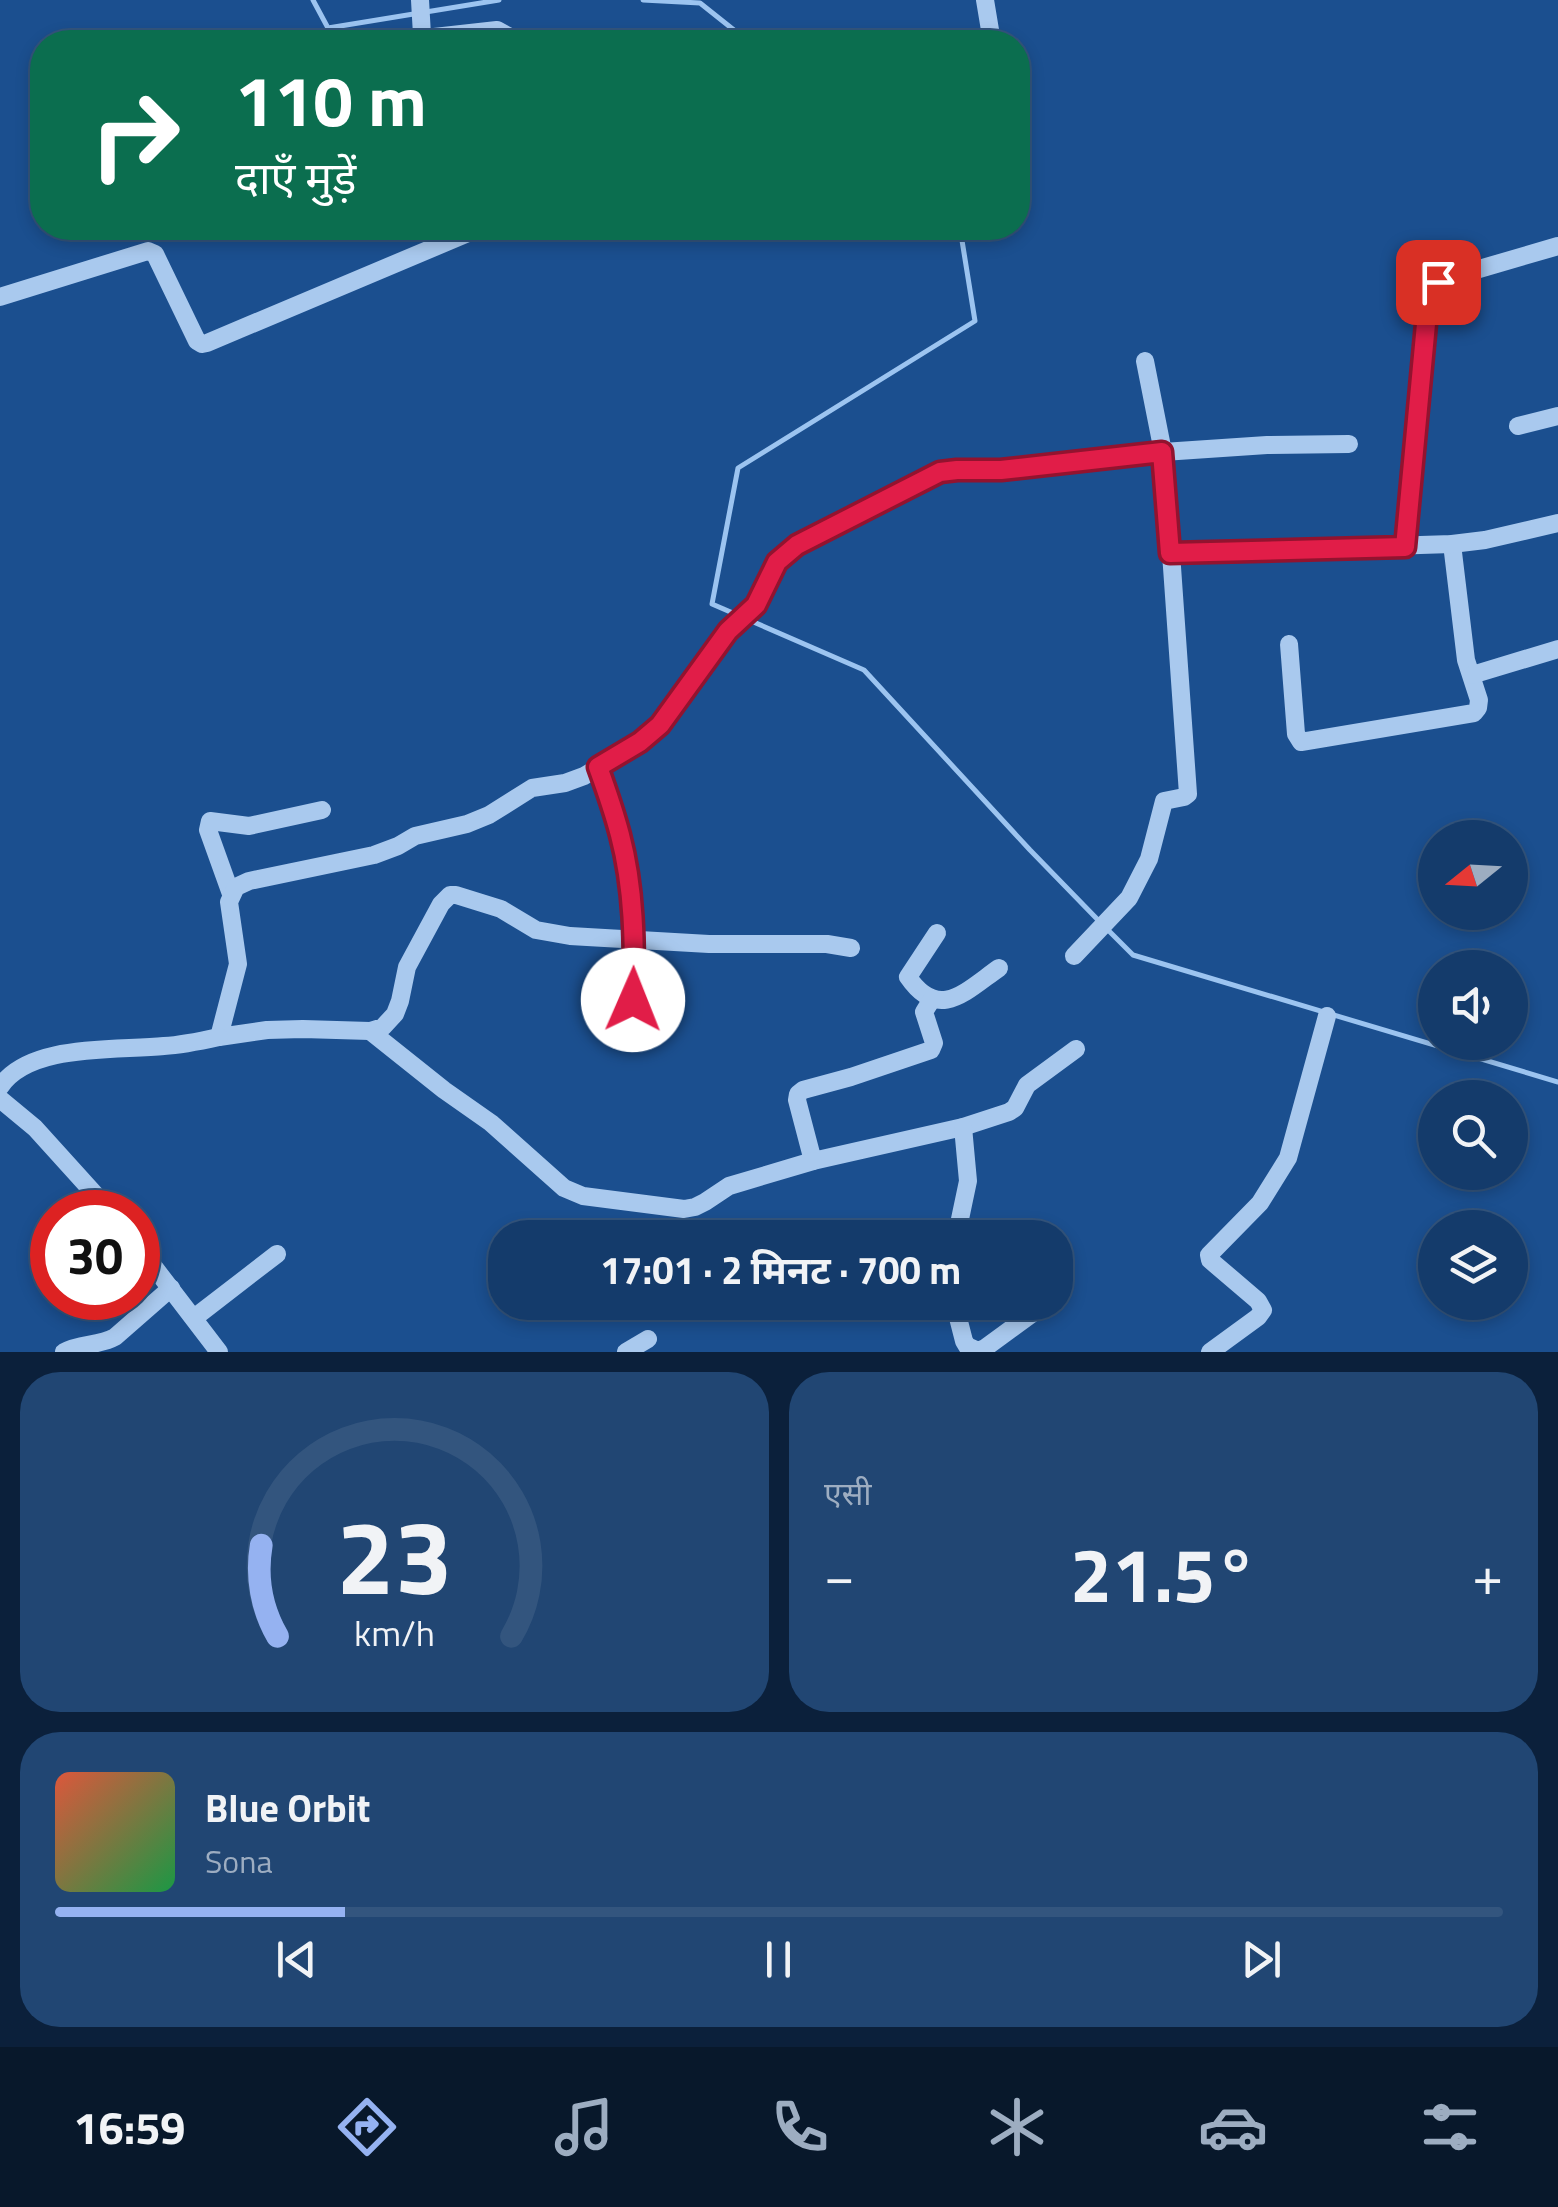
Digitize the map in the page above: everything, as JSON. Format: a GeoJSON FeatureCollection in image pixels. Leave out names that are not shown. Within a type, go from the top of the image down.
{"type":"FeatureCollection","features":[{"type":"Feature","properties":{"kind":"street"},"geometry":{"type":"LineString","coordinates":[[985,0],[990,30]]}},
{"type":"Feature","properties":{"kind":"street"},"geometry":{"type":"LineString","coordinates":[[421,3],[423,30]]}},
{"type":"Feature","properties":{"kind":"street"},"geometry":{"type":"LineString","coordinates":[[0,297],[148,251],[155,254],[202,344],[451,240]]}},
{"type":"Feature","properties":{"kind":"street"},"geometry":{"type":"LineString","coordinates":[[1405,547],[1429,292],[1438,282],[1558,246]]}},
{"type":"Feature","properties":{"kind":"street"},"geometry":{"type":"LineString","coordinates":[[1074,956],[1129,898],[1148,859],[1164,801],[1188,794],[1162,452],[1145,360]]}},
{"type":"Feature","properties":{"kind":"street"},"geometry":{"type":"LineString","coordinates":[[1518,426],[1558,416]]}},
{"type":"Feature","properties":{"kind":"street"},"geometry":{"type":"LineString","coordinates":[[231,894],[242,883],[374,855],[415,836],[467,824],[490,815],[532,788],[564,782],[598,767],[660,725],[728,631],[756,605],[777,562],[797,545],[940,472],[1001,470],[1162,452],[1349,444]]}},
{"type":"Feature","properties":{"kind":"street"},"geometry":{"type":"LineString","coordinates":[[1170,553],[1452,544],[1558,523]]}},
{"type":"Feature","properties":{"kind":"street"},"geometry":{"type":"LineString","coordinates":[[1288,644],[1296,734],[1301,742],[1469,715],[1478,708],[1479,700],[1466,660],[1452,544]]}},
{"type":"Feature","properties":{"kind":"street"},"geometry":{"type":"LineString","coordinates":[[1472,675],[1557,653]]}},
{"type":"Feature","properties":{"kind":"street"},"geometry":{"type":"LineString","coordinates":[[598,767],[628,871],[634,940],[633,1000]]}},
{"type":"Feature","properties":{"kind":"street"},"geometry":{"type":"LineString","coordinates":[[219,1037],[238,964],[230,916],[231,894],[208,823],[249,826],[322,810]]}},
{"type":"Feature","properties":{"kind":"street"},"geometry":{"type":"LineString","coordinates":[[0,1087],[14,1071],[32,1061],[74,1053],[302,1029],[370,1031],[383,1027],[400,1001],[406,967],[441,904],[456,894],[501,909],[536,930],[570,936],[851,948]]}},
{"type":"Feature","properties":{"kind":"street"},"geometry":{"type":"LineString","coordinates":[[938,933],[908,977],[932,999],[942,1002],[958,997],[999,968]]}},
{"type":"Feature","properties":{"kind":"street"},"geometry":{"type":"LineString","coordinates":[[814,1160],[798,1094],[933,1048],[924,1012],[932,999]]}},
{"type":"Feature","properties":{"kind":"street"},"geometry":{"type":"LineString","coordinates":[[1210,1352],[1264,1310],[1210,1260],[1209,1254],[1253,1212],[1288,1158],[1327,1016]]}},
{"type":"Feature","properties":{"kind":"street"},"geometry":{"type":"LineString","coordinates":[[370,1031],[491,1123],[551,1178],[574,1193],[684,1208],[695,1207],[729,1186],[814,1160],[963,1126],[1012,1110],[1027,1085],[1076,1049]]}},
{"type":"Feature","properties":{"kind":"street"},"geometry":{"type":"LineString","coordinates":[[0,1099],[35,1128],[90,1190]]}},
{"type":"Feature","properties":{"kind":"street"},"geometry":{"type":"LineString","coordinates":[[960,1220],[968,1181],[963,1126]]}},
{"type":"Feature","properties":{"kind":"street"},"geometry":{"type":"LineString","coordinates":[[194,1318],[277,1254]]}},
{"type":"Feature","properties":{"kind":"street"},"geometry":{"type":"LineString","coordinates":[[160,1274],[219,1352]]}},
{"type":"Feature","properties":{"kind":"street"},"geometry":{"type":"LineString","coordinates":[[64,1352],[115,1337],[171,1288]]}},
{"type":"Feature","properties":{"kind":"street"},"geometry":{"type":"LineString","coordinates":[[959,1320],[964,1341],[978,1351],[1022,1320]]}},
{"type":"Feature","properties":{"kind":"street"},"geometry":{"type":"LineString","coordinates":[[626,1352],[648,1340]]}},
{"type":"Feature","properties":{"kind":"waterway"},"geometry":{"type":"LineString","coordinates":[[313,0],[328,28],[499,0]]}},
{"type":"Feature","properties":{"kind":"waterway"},"geometry":{"type":"LineString","coordinates":[[643,0],[700,3],[734,30]]}},
{"type":"Feature","properties":{"kind":"waterway"},"geometry":{"type":"LineString","coordinates":[[962,240],[975,321],[738,468],[712,604],[864,670],[1099,921]]}},
{"type":"Feature","properties":{"kind":"waterway"},"geometry":{"type":"LineString","coordinates":[[1107,929],[1133,955],[1558,1082]]}},
{"type":"Feature","properties":{"kind":"route"},"geometry":{"type":"LineString","coordinates":[[633,1000],[634,940],[628,871],[598,767],[660,725],[728,631],[756,605],[783,554],[940,472],[1001,470],[1162,452],[1170,553],[1405,547],[1429,292],[1438,282]]}}]}
